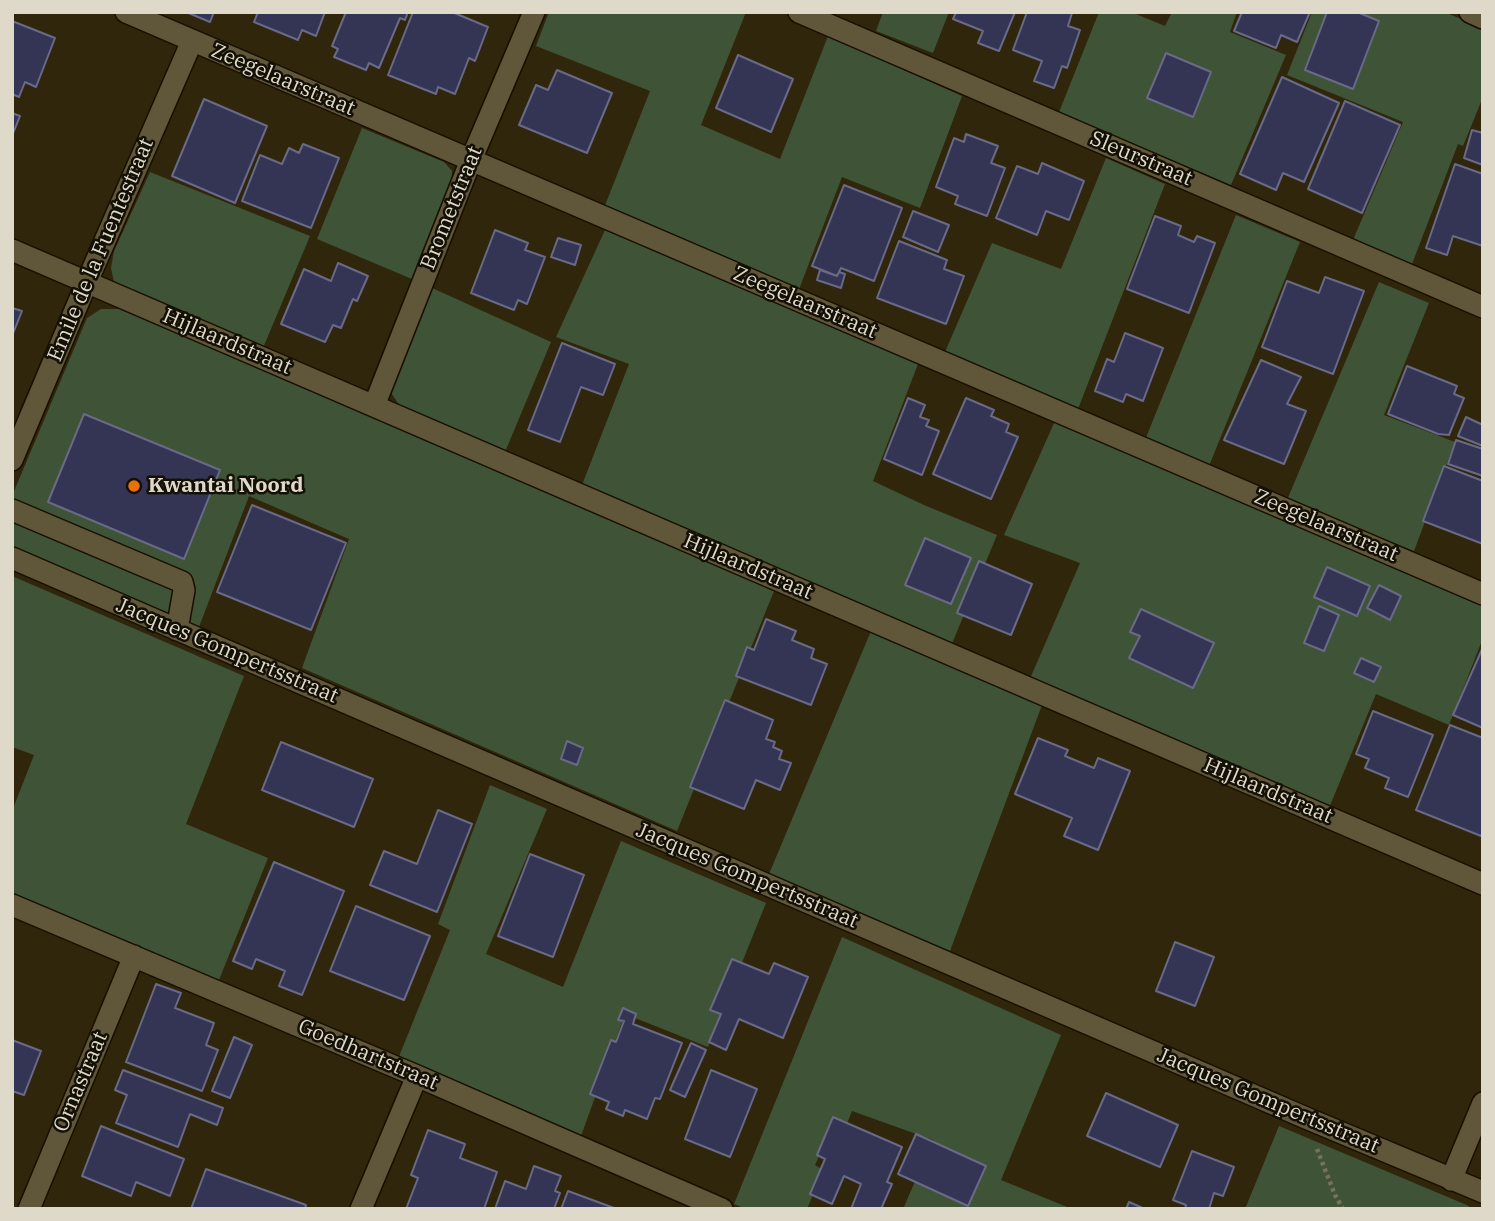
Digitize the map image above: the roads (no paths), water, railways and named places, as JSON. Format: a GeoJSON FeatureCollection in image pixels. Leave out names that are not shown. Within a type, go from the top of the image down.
{"type":"FeatureCollection","features":[{"type":"Feature","properties":{"kind":"street","name":"Zeegelaarstraat"},"geometry":{"type":"LineString","coordinates":[[126,12],[1483,594]]}},
{"type":"Feature","properties":{"kind":"street","name":"Brometstraat"},"geometry":{"type":"LineString","coordinates":[[374,406],[471,160],[534,12]]}},
{"type":"Feature","properties":{"kind":"street","name":"Sleurstraat"},"geometry":{"type":"LineString","coordinates":[[799,12],[1483,307]]}},
{"type":"Feature","properties":{"kind":"street"},"geometry":{"type":"LineString","coordinates":[[1470,12],[1483,18]]}},
{"type":"Feature","properties":{"kind":"street","name":"Emile de la Fuentestraat"},"geometry":{"type":"LineString","coordinates":[[12,460],[191,41]]}},
{"type":"Feature","properties":{"kind":"street","name":"Hijlaardstraat"},"geometry":{"type":"LineString","coordinates":[[12,250],[1483,884]]}},
{"type":"Feature","properties":{"kind":"street"},"geometry":{"type":"LineString","coordinates":[[12,510],[181,582],[184,590],[177,630]]}},
{"type":"Feature","properties":{"kind":"street","name":"Jacques Gompertsstraat"},"geometry":{"type":"LineString","coordinates":[[12,558],[1306,1118],[1483,1192]]}},
{"type":"Feature","properties":{"kind":"street","name":"Goedhartstraat"},"geometry":{"type":"LineString","coordinates":[[12,905],[722,1209]]}},
{"type":"Feature","properties":{"kind":"street","name":"Ornastraat"},"geometry":{"type":"LineString","coordinates":[[29,1209],[134,956]]}},
{"type":"Feature","properties":{"kind":"street"},"geometry":{"type":"LineString","coordinates":[[361,1209],[416,1076]]}},
{"type":"Feature","properties":{"kind":"street"},"geometry":{"type":"LineString","coordinates":[[1451,1180],[1483,1103]]}},
{"type":"Feature","properties":{"kind":"place","name":"Kwantai Noord"},"geometry":{"type":"Point","coordinates":[134,486]}}]}
